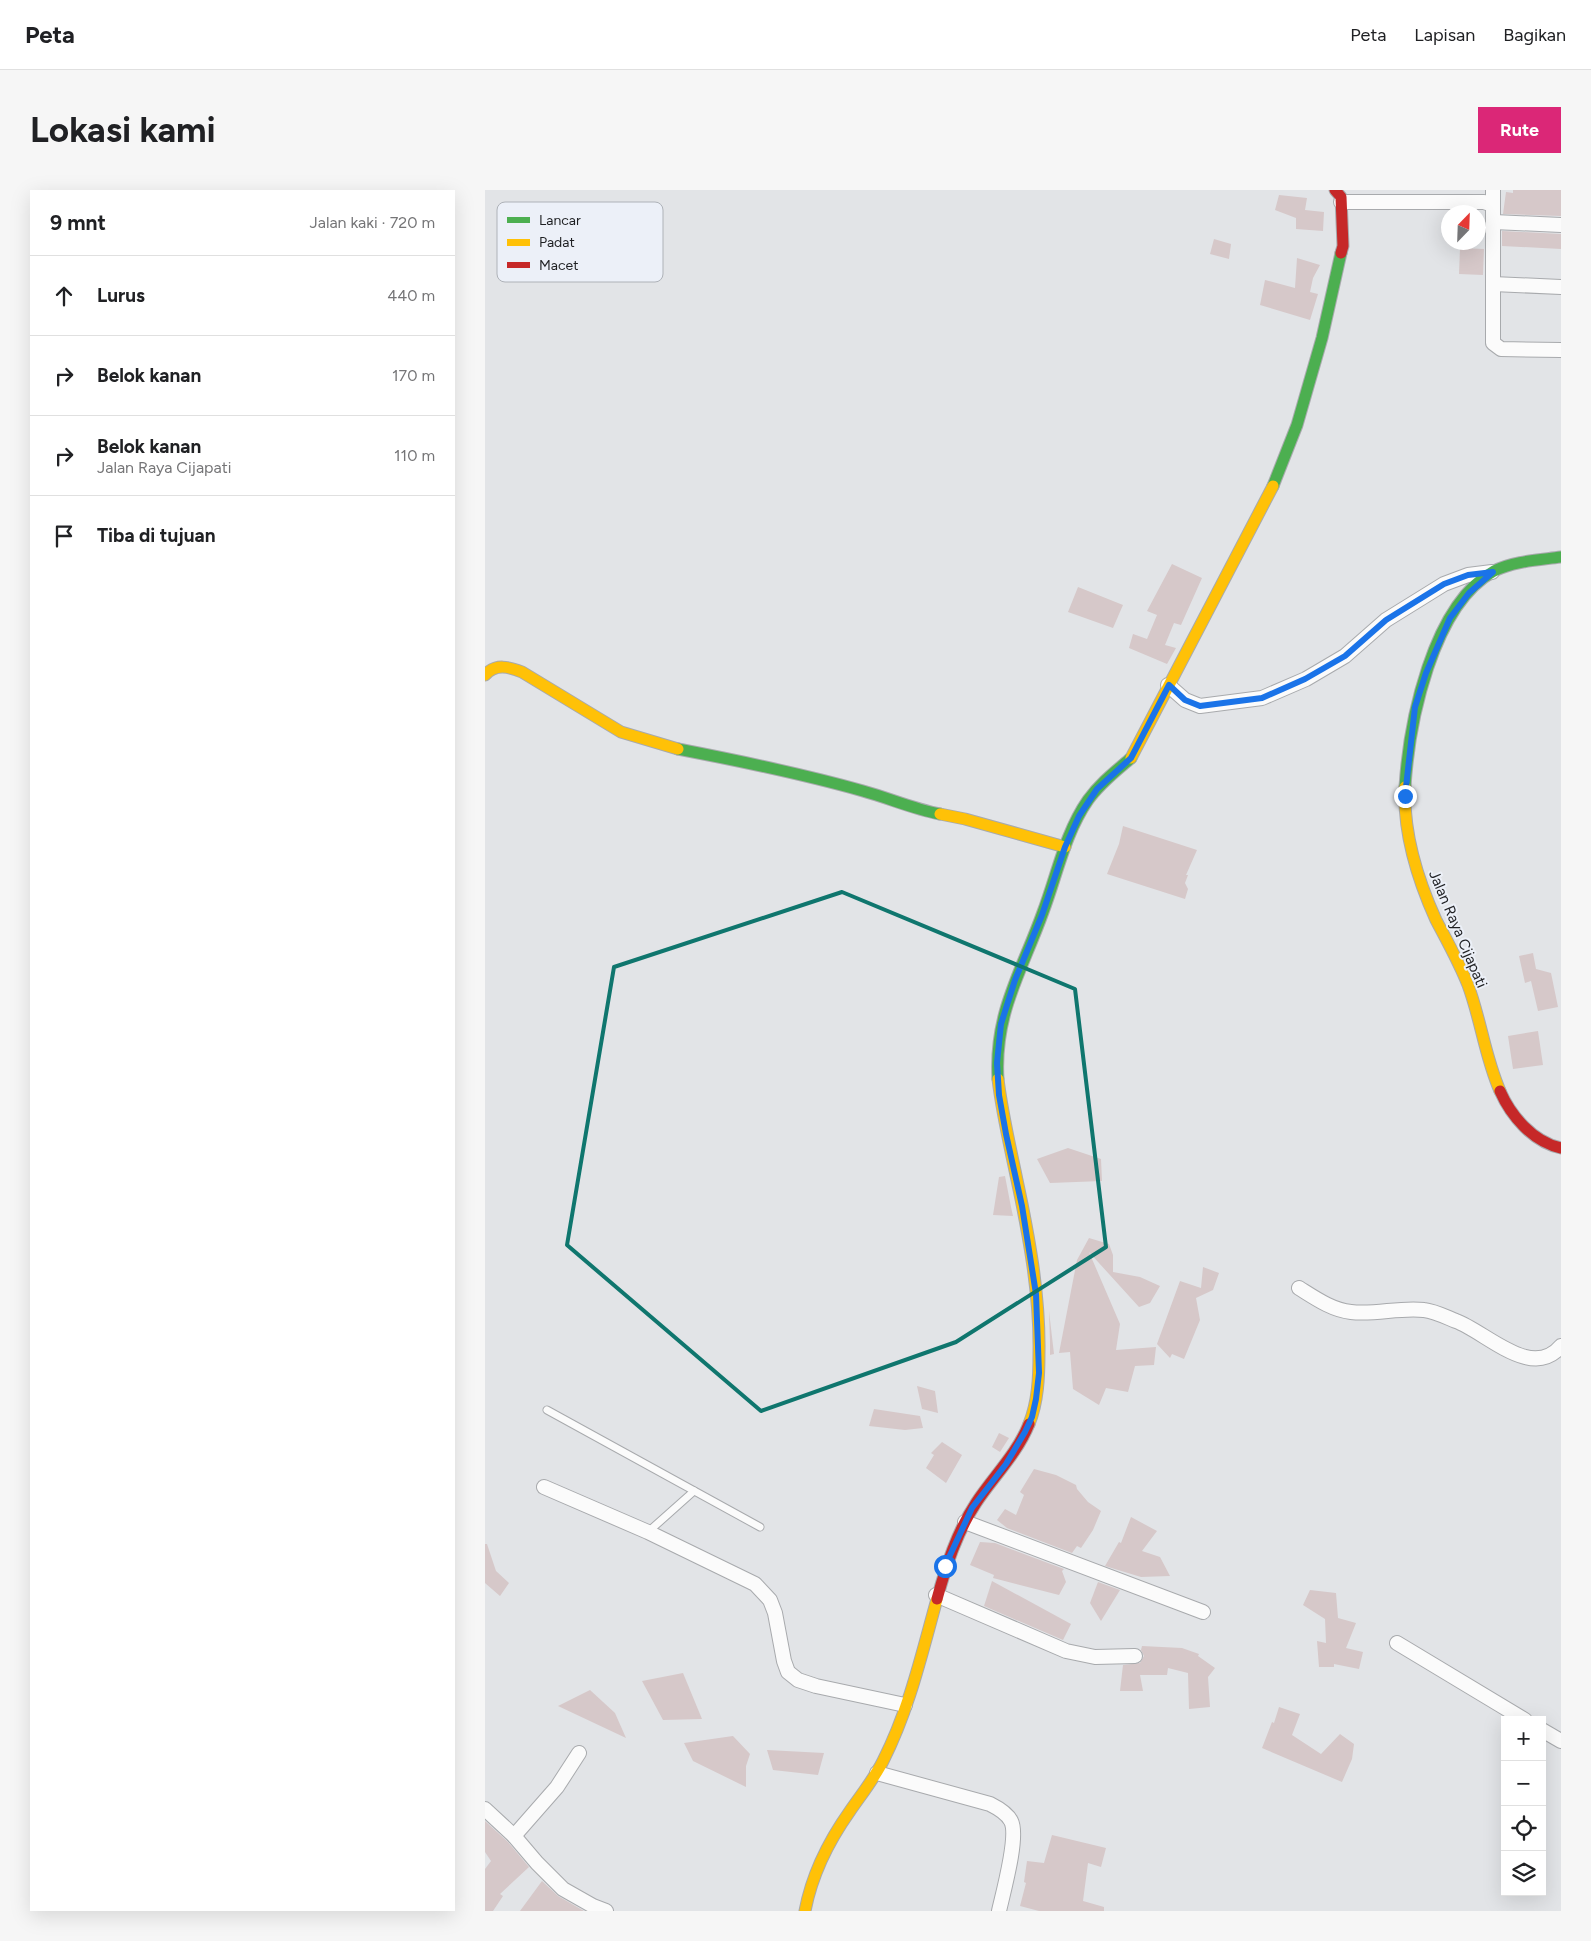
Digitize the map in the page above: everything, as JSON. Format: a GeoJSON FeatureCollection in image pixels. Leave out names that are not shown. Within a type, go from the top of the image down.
{"type":"FeatureCollection","features":[{"type":"Feature","properties":{"kind":"street"},"geometry":{"type":"LineString","coordinates":[[1493,190],[1493,335],[1495,345],[1501,349],[1561,350]]}},
{"type":"Feature","properties":{"kind":"street"},"geometry":{"type":"LineString","coordinates":[[805,1911],[812,1880],[825,1851],[877,1773],[887,1754],[914,1682],[945,1566],[965,1522],[972,1508],[1016,1449],[1032,1417],[1039,1373],[1036,1294],[1022,1206],[999,1095],[997,1063],[1001,1024],[1007,1003],[1042,915],[1065,847],[1079,816],[1097,789],[1131,758],[1277,478],[1297,424],[1322,338],[1343,246],[1338,196],[1484,202],[1493,205]]}},
{"type":"Feature","properties":{"kind":"street"},"geometry":{"type":"LineString","coordinates":[[1494,222],[1561,225]]}},
{"type":"Feature","properties":{"kind":"street"},"geometry":{"type":"LineString","coordinates":[[1493,284],[1561,288]]}},
{"type":"Feature","properties":{"kind":"street","name":"Jalan Raya Cijapati"},"geometry":{"type":"LineString","coordinates":[[1561,557],[1493,572],[1469,593],[1450,618],[1426,673],[1415,707],[1405,796],[1412,855],[1420,883],[1467,984],[1494,1078],[1509,1110],[1518,1122],[1548,1144],[1561,1148]]}},
{"type":"Feature","properties":{"kind":"street"},"geometry":{"type":"LineString","coordinates":[[1169,685],[1185,700],[1200,706],[1262,698],[1305,679],[1345,656],[1386,620],[1444,584],[1468,575],[1493,572]]}},
{"type":"Feature","properties":{"kind":"street"},"geometry":{"type":"LineString","coordinates":[[485,675],[490,669],[497,667],[513,668],[621,732],[671,748],[725,758],[864,791],[920,810],[965,819],[1065,847]]}},
{"type":"Feature","properties":{"kind":"street"},"geometry":{"type":"LineString","coordinates":[[1299,1288],[1328,1305],[1351,1312],[1425,1310],[1459,1322],[1510,1353],[1540,1360],[1554,1355],[1561,1346]]}},
{"type":"Feature","properties":{"kind":"street"},"geometry":{"type":"LineString","coordinates":[[544,1486],[742,1576],[764,1592],[770,1600],[775,1613],[784,1661],[788,1672],[793,1677],[817,1686],[905,1705]]}},
{"type":"Feature","properties":{"kind":"street"},"geometry":{"type":"LineString","coordinates":[[965,1522],[1203,1612]]}},
{"type":"Feature","properties":{"kind":"street"},"geometry":{"type":"LineString","coordinates":[[936,1595],[1066,1651],[1095,1657],[1135,1656]]}},
{"type":"Feature","properties":{"kind":"street"},"geometry":{"type":"LineString","coordinates":[[1397,1644],[1518,1716]]}},
{"type":"Feature","properties":{"kind":"street"},"geometry":{"type":"LineString","coordinates":[[1546,1732],[1561,1741]]}},
{"type":"Feature","properties":{"kind":"street"},"geometry":{"type":"LineString","coordinates":[[515,1836],[557,1787],[579,1753]]}},
{"type":"Feature","properties":{"kind":"street"},"geometry":{"type":"LineString","coordinates":[[877,1773],[990,1804],[1005,1814],[1011,1822],[1013,1840],[999,1911]]}},
{"type":"Feature","properties":{"kind":"street"},"geometry":{"type":"LineString","coordinates":[[485,1809],[515,1836],[537,1863],[563,1889],[606,1911]]}},
{"type":"Feature","properties":{"kind":"lane"},"geometry":{"type":"LineString","coordinates":[[547,1410],[760,1527]]}},
{"type":"Feature","properties":{"kind":"lane"},"geometry":{"type":"LineString","coordinates":[[648,1532],[694,1491]]}},
{"type":"Feature","properties":{"kind":"highlighted area"},"geometry":{"type":"Polygon","coordinates":[[[842,892],[1075,989],[1106,1247],[956,1342],[761,1411],[567,1245],[614,967],[842,892]]]}},
{"type":"Feature","properties":{"kind":"building"},"geometry":{"type":"Polygon","coordinates":[[[1513,190],[1561,190],[1561,216],[1503,214],[1506,192],[1513,193],[1513,190]]]}},
{"type":"Feature","properties":{"kind":"building"},"geometry":{"type":"Polygon","coordinates":[[[1279,195],[1307,198],[1305,210],[1324,212],[1323,231],[1296,229],[1296,218],[1275,210],[1279,195]]]}},
{"type":"Feature","properties":{"kind":"building"},"geometry":{"type":"Polygon","coordinates":[[[1502,231],[1561,234],[1561,249],[1502,246],[1502,231]]]}},
{"type":"Feature","properties":{"kind":"building"},"geometry":{"type":"Polygon","coordinates":[[[1214,239],[1231,244],[1229,259],[1210,254],[1214,239]]]}},
{"type":"Feature","properties":{"kind":"building"},"geometry":{"type":"Polygon","coordinates":[[[1460,250],[1484,250],[1483,275],[1459,274],[1460,250]]]}},
{"type":"Feature","properties":{"kind":"building"},"geometry":{"type":"Polygon","coordinates":[[[1297,258],[1320,265],[1313,278],[1310,292],[1318,294],[1310,320],[1260,305],[1265,280],[1295,288],[1297,258]]]}},
{"type":"Feature","properties":{"kind":"building"},"geometry":{"type":"Polygon","coordinates":[[[1172,564],[1202,578],[1181,625],[1174,623],[1165,645],[1176,648],[1167,664],[1129,648],[1133,634],[1147,639],[1157,615],[1147,611],[1172,564]]]}},
{"type":"Feature","properties":{"kind":"building"},"geometry":{"type":"Polygon","coordinates":[[[1078,587],[1123,605],[1113,628],[1068,612],[1078,587]]]}},
{"type":"Feature","properties":{"kind":"building"},"geometry":{"type":"Polygon","coordinates":[[[1123,826],[1197,850],[1186,875],[1188,875],[1185,883],[1188,889],[1185,899],[1107,874],[1119,844],[1123,826]]]}},
{"type":"Feature","properties":{"kind":"building"},"geometry":{"type":"Polygon","coordinates":[[[1533,953],[1536,969],[1551,973],[1558,1007],[1538,1011],[1531,981],[1525,983],[1519,956],[1533,953]]]}},
{"type":"Feature","properties":{"kind":"building"},"geometry":{"type":"Polygon","coordinates":[[[1538,1031],[1543,1065],[1513,1069],[1508,1036],[1538,1031]]]}},
{"type":"Feature","properties":{"kind":"building"},"geometry":{"type":"Polygon","coordinates":[[[1068,1148],[1101,1159],[1102,1181],[1050,1183],[1037,1159],[1068,1148]]]}},
{"type":"Feature","properties":{"kind":"building"},"geometry":{"type":"Polygon","coordinates":[[[1005,1176],[1013,1216],[993,1215],[999,1177],[1005,1176]]]}},
{"type":"Feature","properties":{"kind":"building"},"geometry":{"type":"Polygon","coordinates":[[[1089,1238],[1109,1244],[1113,1255],[1113,1272],[1140,1277],[1160,1286],[1150,1303],[1139,1307],[1089,1252],[1120,1324],[1116,1350],[1156,1347],[1154,1365],[1135,1366],[1128,1392],[1106,1388],[1099,1405],[1073,1389],[1070,1352],[1059,1353],[1077,1260],[1089,1238]]]}},
{"type":"Feature","properties":{"kind":"building"},"geometry":{"type":"Polygon","coordinates":[[[1203,1267],[1219,1273],[1213,1290],[1196,1298],[1200,1320],[1184,1359],[1172,1354],[1170,1358],[1157,1344],[1180,1281],[1201,1288],[1203,1267]]]}},
{"type":"Feature","properties":{"kind":"building"},"geometry":{"type":"Polygon","coordinates":[[[1049,1311],[1054,1354],[1050,1355],[1050,1342],[1049,1311]]]}},
{"type":"Feature","properties":{"kind":"building"},"geometry":{"type":"Polygon","coordinates":[[[917,1386],[935,1391],[938,1413],[922,1409],[917,1386]]]}},
{"type":"Feature","properties":{"kind":"building"},"geometry":{"type":"Polygon","coordinates":[[[874,1409],[920,1416],[923,1428],[905,1430],[869,1426],[874,1409]]]}},
{"type":"Feature","properties":{"kind":"building"},"geometry":{"type":"Polygon","coordinates":[[[999,1433],[1009,1438],[1000,1452],[992,1447],[999,1433]]]}},
{"type":"Feature","properties":{"kind":"building"},"geometry":{"type":"Polygon","coordinates":[[[942,1442],[962,1455],[946,1483],[926,1468],[934,1455],[931,1453],[942,1442]]]}},
{"type":"Feature","properties":{"kind":"building"},"geometry":{"type":"Polygon","coordinates":[[[1034,1469],[1056,1475],[1076,1485],[1088,1502],[1101,1511],[1093,1530],[1081,1548],[1077,1546],[1072,1553],[1007,1528],[997,1520],[1005,1509],[1016,1515],[1024,1495],[1020,1492],[1034,1469]]]}},
{"type":"Feature","properties":{"kind":"building"},"geometry":{"type":"Polygon","coordinates":[[[1131,1517],[1157,1531],[1142,1551],[1160,1557],[1170,1576],[1141,1577],[1105,1566],[1119,1542],[1121,1543],[1131,1517]]]}},
{"type":"Feature","properties":{"kind":"building"},"geometry":{"type":"Polygon","coordinates":[[[980,1542],[995,1543],[1064,1569],[1062,1571],[1066,1582],[1059,1595],[993,1578],[994,1575],[970,1565],[980,1542]]]}},
{"type":"Feature","properties":{"kind":"building"},"geometry":{"type":"Polygon","coordinates":[[[485,1544],[487,1544],[496,1571],[509,1583],[500,1596],[485,1583],[485,1544]]]}},
{"type":"Feature","properties":{"kind":"building"},"geometry":{"type":"Polygon","coordinates":[[[992,1581],[1071,1624],[1063,1640],[984,1606],[992,1581]]]}},
{"type":"Feature","properties":{"kind":"building"},"geometry":{"type":"Polygon","coordinates":[[[1098,1582],[1120,1590],[1101,1621],[1090,1603],[1098,1582]]]}},
{"type":"Feature","properties":{"kind":"building"},"geometry":{"type":"Polygon","coordinates":[[[1310,1590],[1336,1593],[1338,1618],[1356,1623],[1346,1648],[1363,1652],[1359,1669],[1334,1664],[1334,1667],[1319,1667],[1317,1641],[1326,1643],[1325,1619],[1303,1605],[1310,1590]]]}},
{"type":"Feature","properties":{"kind":"building"},"geometry":{"type":"Polygon","coordinates":[[[1142,1646],[1182,1648],[1199,1654],[1198,1656],[1215,1668],[1208,1677],[1210,1707],[1189,1709],[1188,1673],[1168,1668],[1167,1675],[1140,1675],[1143,1691],[1120,1691],[1123,1665],[1140,1663],[1144,1656],[1141,1650],[1142,1646]]]}},
{"type":"Feature","properties":{"kind":"building"},"geometry":{"type":"Polygon","coordinates":[[[683,1673],[702,1719],[663,1720],[642,1681],[683,1673]]]}},
{"type":"Feature","properties":{"kind":"building"},"geometry":{"type":"Polygon","coordinates":[[[590,1690],[615,1713],[626,1738],[558,1706],[590,1690]]]}},
{"type":"Feature","properties":{"kind":"building"},"geometry":{"type":"Polygon","coordinates":[[[1279,1707],[1300,1714],[1292,1735],[1321,1754],[1340,1734],[1354,1744],[1352,1759],[1342,1782],[1262,1748],[1272,1722],[1274,1723],[1279,1707]]]}},
{"type":"Feature","properties":{"kind":"building"},"geometry":{"type":"Polygon","coordinates":[[[733,1736],[750,1754],[746,1766],[746,1787],[693,1761],[684,1743],[733,1736]]]}},
{"type":"Feature","properties":{"kind":"building"},"geometry":{"type":"Polygon","coordinates":[[[767,1750],[824,1753],[818,1775],[773,1770],[767,1750]]]}},
{"type":"Feature","properties":{"kind":"building"},"geometry":{"type":"Polygon","coordinates":[[[485,1821],[508,1842],[529,1867],[500,1894],[503,1896],[493,1911],[485,1911],[485,1869],[491,1861],[485,1852],[485,1821]]]}},
{"type":"Feature","properties":{"kind":"building"},"geometry":{"type":"Polygon","coordinates":[[[1052,1835],[1106,1848],[1101,1867],[1088,1863],[1083,1901],[1104,1907],[1104,1911],[1039,1911],[1020,1906],[1026,1883],[1024,1882],[1027,1861],[1044,1863],[1052,1835]]]}},
{"type":"Feature","properties":{"kind":"building"},"geometry":{"type":"Polygon","coordinates":[[[542,1881],[558,1896],[584,1911],[520,1911],[542,1881]]]}},
{"type":"Feature","properties":{"kind":"traffic: fast"},"geometry":{"type":"LineString","coordinates":[[1273,486],[1297,425],[1322,338],[1341,253]]}},
{"type":"Feature","properties":{"kind":"traffic: fast"},"geometry":{"type":"LineString","coordinates":[[1405,787],[1407,761],[1419,699],[1440,637],[1455,610],[1473,587],[1494,571],[1518,563],[1561,557]]}},
{"type":"Feature","properties":{"kind":"traffic: fast"},"geometry":{"type":"LineString","coordinates":[[678,749],[817,779],[940,814]]}},
{"type":"Feature","properties":{"kind":"traffic: fast"},"geometry":{"type":"LineString","coordinates":[[998,1079],[1000,1033],[1005,1013],[1018,973],[1043,912],[1067,840],[1088,800],[1108,778],[1131,758]]}},
{"type":"Feature","properties":{"kind":"traffic: slow"},"geometry":{"type":"LineString","coordinates":[[1131,758],[1273,486]]}},
{"type":"Feature","properties":{"kind":"traffic: slow"},"geometry":{"type":"LineString","coordinates":[[485,675],[498,667],[522,672],[621,732],[678,749]]}},
{"type":"Feature","properties":{"kind":"traffic: slow"},"geometry":{"type":"LineString","coordinates":[[1405,787],[1406,821],[1417,872],[1436,920],[1468,985],[1500,1091]]}},
{"type":"Feature","properties":{"kind":"traffic: slow"},"geometry":{"type":"LineString","coordinates":[[940,814],[965,819],[1065,847]]}},
{"type":"Feature","properties":{"kind":"traffic: slow"},"geometry":{"type":"LineString","coordinates":[[998,1079],[1029,1244],[1038,1309],[1038,1380],[1036,1398],[1029,1424]]}},
{"type":"Feature","properties":{"kind":"traffic: slow"},"geometry":{"type":"LineString","coordinates":[[805,1911],[812,1884],[828,1847],[876,1774],[892,1742],[914,1681],[937,1599]]}},
{"type":"Feature","properties":{"kind":"traffic: jam"},"geometry":{"type":"LineString","coordinates":[[1335,190],[1341,197],[1343,246],[1341,253]]}},
{"type":"Feature","properties":{"kind":"traffic: jam"},"geometry":{"type":"LineString","coordinates":[[1500,1091],[1510,1110],[1524,1127],[1541,1140],[1561,1148]]}},
{"type":"Feature","properties":{"kind":"traffic: jam"},"geometry":{"type":"LineString","coordinates":[[937,1599],[948,1562],[969,1514],[1018,1445],[1029,1424]]}},
{"type":"Feature","properties":{"kind":"route"},"geometry":{"type":"LineString","coordinates":[[945,1566],[972,1508],[1016,1449],[1032,1417],[1036,1399],[1039,1373],[1036,1294],[1022,1206],[999,1095],[998,1041],[1001,1024],[1015,980],[1042,915],[1065,847],[1079,816],[1097,789],[1131,758],[1169,685],[1185,700],[1200,706],[1262,698],[1305,679],[1345,656],[1386,620],[1444,584],[1468,575],[1493,572],[1469,593],[1450,618],[1426,673],[1415,707],[1405,796]]}}]}
